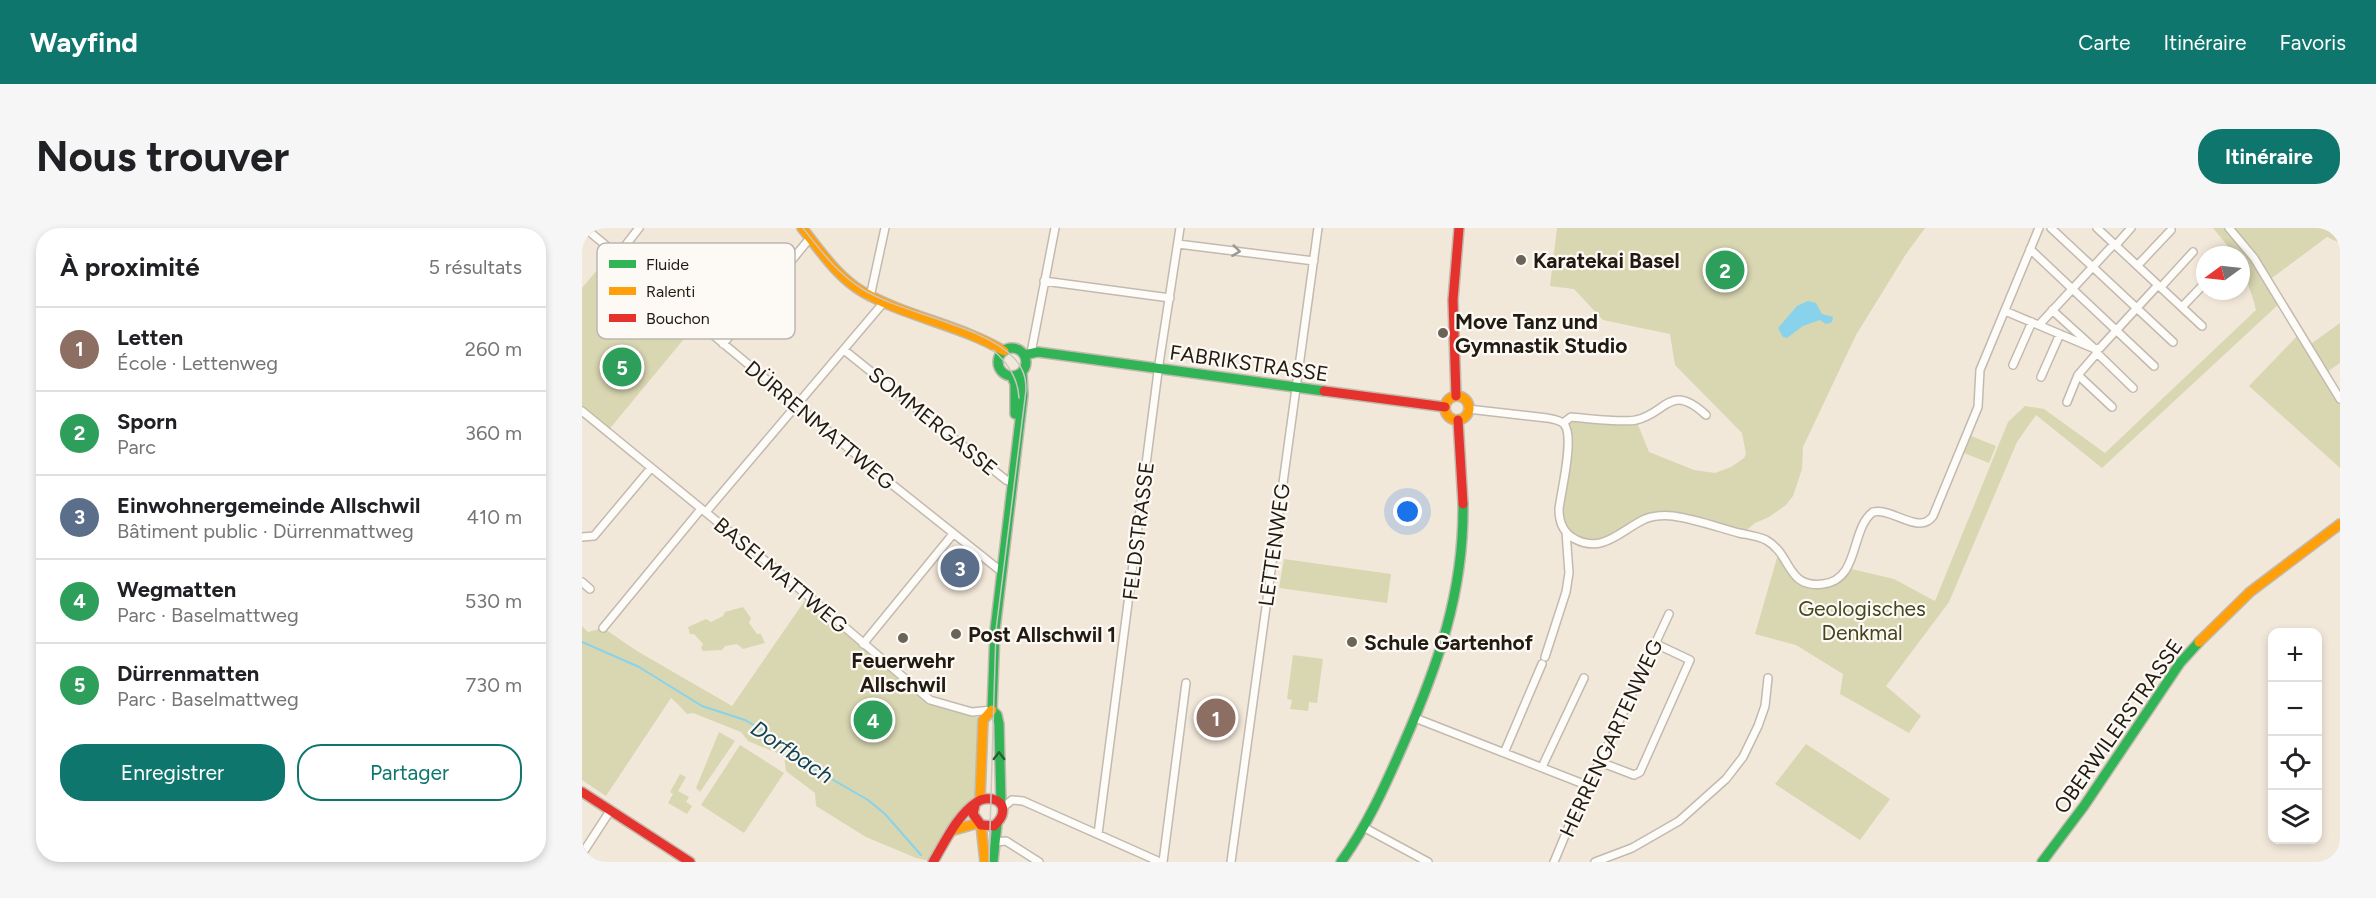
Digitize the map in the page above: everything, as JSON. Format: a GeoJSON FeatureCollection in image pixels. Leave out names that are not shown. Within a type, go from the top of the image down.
{"type":"FeatureCollection","features":[{"type":"Feature","properties":{"kind":"street","name":"DÜRRENMATTWEG"},"geometry":{"type":"LineString","coordinates":[[585,228],[603,243]]}},
{"type":"Feature","properties":{"kind":"street"},"geometry":{"type":"LineString","coordinates":[[627,243],[639,228]]}},
{"type":"Feature","properties":{"kind":"street"},"geometry":{"type":"LineString","coordinates":[[802,228],[838,272],[870,297],[966,333],[1002,354],[1017,349],[1027,357]]}},
{"type":"Feature","properties":{"kind":"street"},"geometry":{"type":"LineString","coordinates":[[870,297],[885,228]]}},
{"type":"Feature","properties":{"kind":"street"},"geometry":{"type":"LineString","coordinates":[[986,862],[980,824],[973,814],[977,802],[983,720],[992,710],[994,630],[1023,395],[1017,375],[1027,357],[1055,228]]}},
{"type":"Feature","properties":{"kind":"street","name":"FELDSTRASSE"},"geometry":{"type":"LineString","coordinates":[[1098,834],[1159,369],[1180,228]]}},
{"type":"Feature","properties":{"kind":"street","name":"LETTENWEG"},"geometry":{"type":"LineString","coordinates":[[1231,862],[1318,228]]}},
{"type":"Feature","properties":{"kind":"street"},"geometry":{"type":"LineString","coordinates":[[1456,396],[1453,300],[1459,228]]}},
{"type":"Feature","properties":{"kind":"street"},"geometry":{"type":"LineString","coordinates":[[1468,409],[1547,418],[1563,423],[1570,438],[1559,520],[1566,532],[1581,542],[1602,544],[1646,519],[1670,516],[1687,518],[1766,540],[1779,551],[1793,574],[1801,582],[1826,584],[1838,579],[1847,568],[1866,520],[1873,512],[1887,512],[1917,524],[1930,520],[1978,407],[1980,370],[2039,228]]}},
{"type":"Feature","properties":{"kind":"street"},"geometry":{"type":"LineString","coordinates":[[2051,228],[2173,342]]}},
{"type":"Feature","properties":{"kind":"street"},"geometry":{"type":"LineString","coordinates":[[2097,228],[2202,326]]}},
{"type":"Feature","properties":{"kind":"street"},"geometry":{"type":"LineString","coordinates":[[2013,365],[2035,323],[2052,310],[2131,228]]}},
{"type":"Feature","properties":{"kind":"street"},"geometry":{"type":"LineString","coordinates":[[2229,228],[2254,258],[2340,399]]}},
{"type":"Feature","properties":{"kind":"street"},"geometry":{"type":"LineString","coordinates":[[2138,266],[2171,230]]}},
{"type":"Feature","properties":{"kind":"street"},"geometry":{"type":"LineString","coordinates":[[795,256],[810,238]]}},
{"type":"Feature","properties":{"kind":"street"},"geometry":{"type":"LineString","coordinates":[[1178,244],[1314,261]]}},
{"type":"Feature","properties":{"kind":"street"},"geometry":{"type":"LineString","coordinates":[[2030,249],[2154,366]]}},
{"type":"Feature","properties":{"kind":"street"},"geometry":{"type":"LineString","coordinates":[[2067,402],[2078,375],[2096,351],[2193,252]]}},
{"type":"Feature","properties":{"kind":"street"},"geometry":{"type":"LineString","coordinates":[[1044,281],[1170,298]]}},
{"type":"Feature","properties":{"kind":"street"},"geometry":{"type":"LineString","coordinates":[[2182,307],[2196,292]]}},
{"type":"Feature","properties":{"kind":"street"},"geometry":{"type":"LineString","coordinates":[[603,628],[884,302]]}},
{"type":"Feature","properties":{"kind":"street"},"geometry":{"type":"LineString","coordinates":[[2052,310],[2133,388]]}},
{"type":"Feature","properties":{"kind":"street"},"geometry":{"type":"LineString","coordinates":[[2005,311],[2096,351]]}},
{"type":"Feature","properties":{"kind":"street"},"geometry":{"type":"LineString","coordinates":[[2041,377],[2060,334]]}},
{"type":"Feature","properties":{"kind":"street","name":"DÜRRENMATTWEG"},"geometry":{"type":"LineString","coordinates":[[717,339],[1002,572]]}},
{"type":"Feature","properties":{"kind":"street"},"geometry":{"type":"LineString","coordinates":[[723,344],[727,339]]}},
{"type":"Feature","properties":{"kind":"street","name":"SOMMERGASSE"},"geometry":{"type":"LineString","coordinates":[[844,350],[1011,482],[1014,467]]}},
{"type":"Feature","properties":{"kind":"street"},"geometry":{"type":"LineString","coordinates":[[1002,354],[999,365],[1002,372],[1017,375]]}},
{"type":"Feature","properties":{"kind":"street","name":"FABRIKSTRASSE"},"geometry":{"type":"LineString","coordinates":[[1027,357],[1048,355],[1445,408]]}},
{"type":"Feature","properties":{"kind":"street"},"geometry":{"type":"LineString","coordinates":[[2078,375],[2112,407]]}},
{"type":"Feature","properties":{"kind":"street"},"geometry":{"type":"LineString","coordinates":[[1456,396],[1465,400],[1468,409],[1465,416],[1458,420],[1450,418],[1445,408],[1449,399],[1456,396]]}},
{"type":"Feature","properties":{"kind":"street"},"geometry":{"type":"LineString","coordinates":[[1563,423],[1571,417],[1636,420],[1671,401],[1681,400],[1691,403],[1706,415]]}},
{"type":"Feature","properties":{"kind":"street","name":"BASELMATTWEG"},"geometry":{"type":"LineString","coordinates":[[582,411],[930,700],[972,712],[992,710]]}},
{"type":"Feature","properties":{"kind":"street"},"geometry":{"type":"LineString","coordinates":[[1341,862],[1365,828],[1415,718],[1446,634],[1456,593],[1463,525],[1458,420]]}},
{"type":"Feature","properties":{"kind":"street"},"geometry":{"type":"LineString","coordinates":[[582,537],[594,536],[651,468]]}},
{"type":"Feature","properties":{"kind":"street","name":"OBERWILERSTRASSE"},"geometry":{"type":"LineString","coordinates":[[2042,862],[2084,806],[2180,663],[2250,592],[2340,524]]}},
{"type":"Feature","properties":{"kind":"street"},"geometry":{"type":"LineString","coordinates":[[1504,753],[1544,661],[1566,592],[1569,573],[1566,532]]}},
{"type":"Feature","properties":{"kind":"street"},"geometry":{"type":"LineString","coordinates":[[863,644],[953,534]]}},
{"type":"Feature","properties":{"kind":"street"},"geometry":{"type":"LineString","coordinates":[[582,582],[590,589]]}},
{"type":"Feature","properties":{"kind":"street","name":"HERRENGARTENWEG"},"geometry":{"type":"LineString","coordinates":[[1554,862],[1586,785],[1600,762],[1669,615]]}},
{"type":"Feature","properties":{"kind":"street"},"geometry":{"type":"LineString","coordinates":[[1600,762],[1634,775],[1640,772],[1690,660],[1656,644]]}},
{"type":"Feature","properties":{"kind":"street"},"geometry":{"type":"LineString","coordinates":[[1542,768],[1584,678]]}},
{"type":"Feature","properties":{"kind":"street"},"geometry":{"type":"LineString","coordinates":[[1595,862],[1632,848],[1679,821],[1726,779],[1743,757],[1758,726],[1765,706],[1768,678]]}},
{"type":"Feature","properties":{"kind":"street"},"geometry":{"type":"LineString","coordinates":[[1001,806],[1017,800],[1162,862],[1186,683]]}},
{"type":"Feature","properties":{"kind":"street"},"geometry":{"type":"LineString","coordinates":[[992,710],[999,724],[1002,816],[997,824],[993,862]]}},
{"type":"Feature","properties":{"kind":"street"},"geometry":{"type":"LineString","coordinates":[[1415,718],[1586,785]]}},
{"type":"Feature","properties":{"kind":"street"},"geometry":{"type":"LineString","coordinates":[[582,792],[690,862]]}},
{"type":"Feature","properties":{"kind":"street"},"geometry":{"type":"LineString","coordinates":[[933,862],[959,819],[977,802],[992,797],[1001,806]]}},
{"type":"Feature","properties":{"kind":"street"},"geometry":{"type":"LineString","coordinates":[[582,854],[610,811]]}},
{"type":"Feature","properties":{"kind":"street"},"geometry":{"type":"LineString","coordinates":[[954,830],[980,824],[988,827],[997,824]]}},
{"type":"Feature","properties":{"kind":"street"},"geometry":{"type":"LineString","coordinates":[[1365,828],[1427,862]]}},
{"type":"Feature","properties":{"kind":"street"},"geometry":{"type":"LineString","coordinates":[[996,842],[1006,841],[1039,862]]}},
{"type":"Feature","properties":{"kind":"green space"},"geometry":{"type":"Polygon","coordinates":[[[1557,228],[1925,228],[1906,254],[1856,335],[1803,447],[1802,469],[1793,496],[1786,505],[1769,517],[1755,523],[1742,534],[1687,518],[1646,519],[1602,544],[1571,537],[1559,520],[1570,438],[1563,423],[1571,417],[1636,420],[1649,452],[1694,470],[1715,473],[1731,467],[1746,454],[1742,433],[1675,365],[1670,334],[1603,320],[1574,289],[1550,286],[1557,228]]]}},
{"type":"Feature","properties":{"kind":"green space","name":"Geologisches Denkmal"},"geometry":{"type":"Polygon","coordinates":[[[2213,228],[2340,228],[2340,243],[2327,237],[2268,281],[2280,303],[2102,468],[2036,415],[2017,442],[1949,602],[1886,686],[1921,716],[1909,733],[1840,694],[1843,674],[1796,645],[1755,634],[1779,551],[1801,582],[1826,584],[1847,568],[1894,579],[1935,601],[2008,422],[2025,406],[2044,409],[2105,453],[2256,310],[2250,290],[2250,246],[2228,246],[2213,228]]]}},
{"type":"Feature","properties":{"kind":"green space"},"geometry":{"type":"Polygon","coordinates":[[[597,270],[597,339],[684,339],[607,432],[582,411],[582,288],[597,270]]]}},
{"type":"Feature","properties":{"kind":"green space"},"geometry":{"type":"Polygon","coordinates":[[[2340,323],[2340,363],[2324,374],[2340,400],[2340,468],[2249,386],[2299,334],[2308,346],[2340,323]]]}},
{"type":"Feature","properties":{"kind":"green space"},"geometry":{"type":"Polygon","coordinates":[[[1971,436],[1996,446],[1989,463],[1964,453],[1971,436]]]}},
{"type":"Feature","properties":{"kind":"green space"},"geometry":{"type":"Polygon","coordinates":[[[1284,559],[1391,574],[1387,603],[1279,588],[1284,559]]]}},
{"type":"Feature","properties":{"kind":"green space"},"geometry":{"type":"Polygon","coordinates":[[[808,596],[930,700],[972,712],[983,724],[980,799],[940,851],[932,852],[929,861],[916,858],[866,837],[816,806],[815,793],[786,771],[784,756],[748,741],[741,732],[693,713],[687,714],[671,698],[606,796],[582,780],[582,626],[588,632],[603,628],[637,651],[732,706],[808,596]]]}},
{"type":"Feature","properties":{"kind":"green space"},"geometry":{"type":"Polygon","coordinates":[[[743,607],[751,618],[749,623],[757,634],[761,634],[765,643],[743,649],[737,644],[725,646],[722,650],[703,651],[701,648],[703,644],[694,634],[690,634],[688,627],[706,619],[711,622],[723,616],[725,612],[743,607]]]}},
{"type":"Feature","properties":{"kind":"green space"},"geometry":{"type":"Polygon","coordinates":[[[1293,655],[1323,659],[1317,703],[1309,702],[1308,711],[1290,709],[1292,700],[1287,699],[1293,655]]]}},
{"type":"Feature","properties":{"kind":"green space"},"geometry":{"type":"Polygon","coordinates":[[[719,732],[735,741],[700,792],[696,788],[719,732]]]}},
{"type":"Feature","properties":{"kind":"green space"},"geometry":{"type":"Polygon","coordinates":[[[1806,744],[1890,799],[1860,840],[1775,784],[1806,744]]]}},
{"type":"Feature","properties":{"kind":"green space"},"geometry":{"type":"Polygon","coordinates":[[[740,745],[784,773],[744,833],[701,805],[740,745]]]}},
{"type":"Feature","properties":{"kind":"green space"},"geometry":{"type":"Polygon","coordinates":[[[680,774],[686,777],[678,791],[689,797],[686,802],[692,806],[687,814],[668,803],[673,794],[670,792],[680,774]]]}},
{"type":"Feature","properties":{"kind":"water"},"geometry":{"type":"Polygon","coordinates":[[[1808,301],[1816,303],[1822,314],[1833,317],[1832,322],[1826,324],[1820,320],[1803,326],[1787,338],[1783,337],[1778,328],[1797,306],[1808,301]]]}},
{"type":"Feature","properties":{"kind":"waterway","name":"Dorfbach"},"geometry":{"type":"LineString","coordinates":[[582,642],[639,667],[702,706],[745,720],[769,734],[811,767],[868,800],[885,814],[921,855]]}},
{"type":"Feature","properties":{"kind":"tram line"},"geometry":{"type":"LineString","coordinates":[[803,228],[831,262],[855,284],[881,298],[964,329],[1000,346],[1013,357],[1025,376],[1026,390],[996,630],[989,862]]}},
{"type":"Feature","properties":{"kind":"tram line"},"geometry":{"type":"LineString","coordinates":[[993,350],[1011,371],[1017,384],[1019,398]]}},
{"type":"Feature","properties":{"kind":"traffic: fast"},"geometry":{"type":"LineString","coordinates":[[1012,348],[1022,352],[1026,362],[1022,372],[1012,376],[1002,372],[998,362],[1002,352],[1012,348]]}},
{"type":"Feature","properties":{"kind":"traffic: fast"},"geometry":{"type":"LineString","coordinates":[[1024,355],[1038,352],[1324,391]]}},
{"type":"Feature","properties":{"kind":"traffic: fast"},"geometry":{"type":"LineString","coordinates":[[1001,804],[999,724],[997,715],[992,710],[995,630],[1023,395],[1022,373]]}},
{"type":"Feature","properties":{"kind":"traffic: fast"},"geometry":{"type":"LineString","coordinates":[[1012,377],[1015,384],[1015,414]]}},
{"type":"Feature","properties":{"kind":"traffic: fast"},"geometry":{"type":"LineString","coordinates":[[1341,862],[1382,791],[1416,715],[1438,657],[1454,598],[1459,568],[1463,504]]}},
{"type":"Feature","properties":{"kind":"traffic: fast"},"geometry":{"type":"LineString","coordinates":[[2042,862],[2084,806],[2180,663],[2199,642]]}},
{"type":"Feature","properties":{"kind":"traffic: fast"},"geometry":{"type":"LineString","coordinates":[[993,862],[997,824]]}},
{"type":"Feature","properties":{"kind":"traffic: slow"},"geometry":{"type":"LineString","coordinates":[[802,228],[837,271],[863,292],[897,308],[970,334],[1004,351]]}},
{"type":"Feature","properties":{"kind":"traffic: slow"},"geometry":{"type":"LineString","coordinates":[[1457,396],[1465,400],[1469,408],[1465,416],[1457,420],[1449,416],[1445,408],[1449,400],[1457,396]]}},
{"type":"Feature","properties":{"kind":"traffic: slow"},"geometry":{"type":"LineString","coordinates":[[2199,642],[2250,592],[2340,524]]}},
{"type":"Feature","properties":{"kind":"traffic: slow"},"geometry":{"type":"LineString","coordinates":[[980,799],[983,720],[992,710]]}},
{"type":"Feature","properties":{"kind":"traffic: slow"},"geometry":{"type":"LineString","coordinates":[[954,830],[978,823]]}},
{"type":"Feature","properties":{"kind":"traffic: slow"},"geometry":{"type":"LineString","coordinates":[[981,825],[985,862]]}},
{"type":"Feature","properties":{"kind":"traffic: jam"},"geometry":{"type":"LineString","coordinates":[[1456,396],[1453,300],[1459,228]]}},
{"type":"Feature","properties":{"kind":"traffic: jam"},"geometry":{"type":"LineString","coordinates":[[1324,391],[1445,407]]}},
{"type":"Feature","properties":{"kind":"traffic: jam"},"geometry":{"type":"LineString","coordinates":[[1458,420],[1463,504]]}},
{"type":"Feature","properties":{"kind":"traffic: jam"},"geometry":{"type":"LineString","coordinates":[[582,792],[690,862]]}},
{"type":"Feature","properties":{"kind":"traffic: jam"},"geometry":{"type":"LineString","coordinates":[[933,862],[957,821],[977,802],[986,799],[999,802],[1003,810],[999,821],[994,826],[981,825],[973,814],[975,805]]}},
{"type":"Feature","properties":{"kind":"place","name":"Karatekai Basel"},"geometry":{"type":"Point","coordinates":[1521,260]}},
{"type":"Feature","properties":{"kind":"place","name":"Sporn"},"geometry":{"type":"Point","coordinates":[1725,270]}},
{"type":"Feature","properties":{"kind":"place","name":"Move Tanz und Gymnastik Studio"},"geometry":{"type":"Point","coordinates":[1443,333]}},
{"type":"Feature","properties":{"kind":"place","name":"Dürrenmatten"},"geometry":{"type":"Point","coordinates":[622,367]}},
{"type":"Feature","properties":{"kind":"place","name":"Einwohnergemeinde Allschwil"},"geometry":{"type":"Point","coordinates":[960,568]}},
{"type":"Feature","properties":{"kind":"place","name":"Post Allschwil 1"},"geometry":{"type":"Point","coordinates":[956,634]}},
{"type":"Feature","properties":{"kind":"place","name":"Feuerwehr Allschwil"},"geometry":{"type":"Point","coordinates":[903,638]}},
{"type":"Feature","properties":{"kind":"place","name":"Schule Gartenhof"},"geometry":{"type":"Point","coordinates":[1352,642]}},
{"type":"Feature","properties":{"kind":"place","name":"Letten"},"geometry":{"type":"Point","coordinates":[1216,718]}},
{"type":"Feature","properties":{"kind":"place","name":"Wegmatten"},"geometry":{"type":"Point","coordinates":[873,720]}}]}
